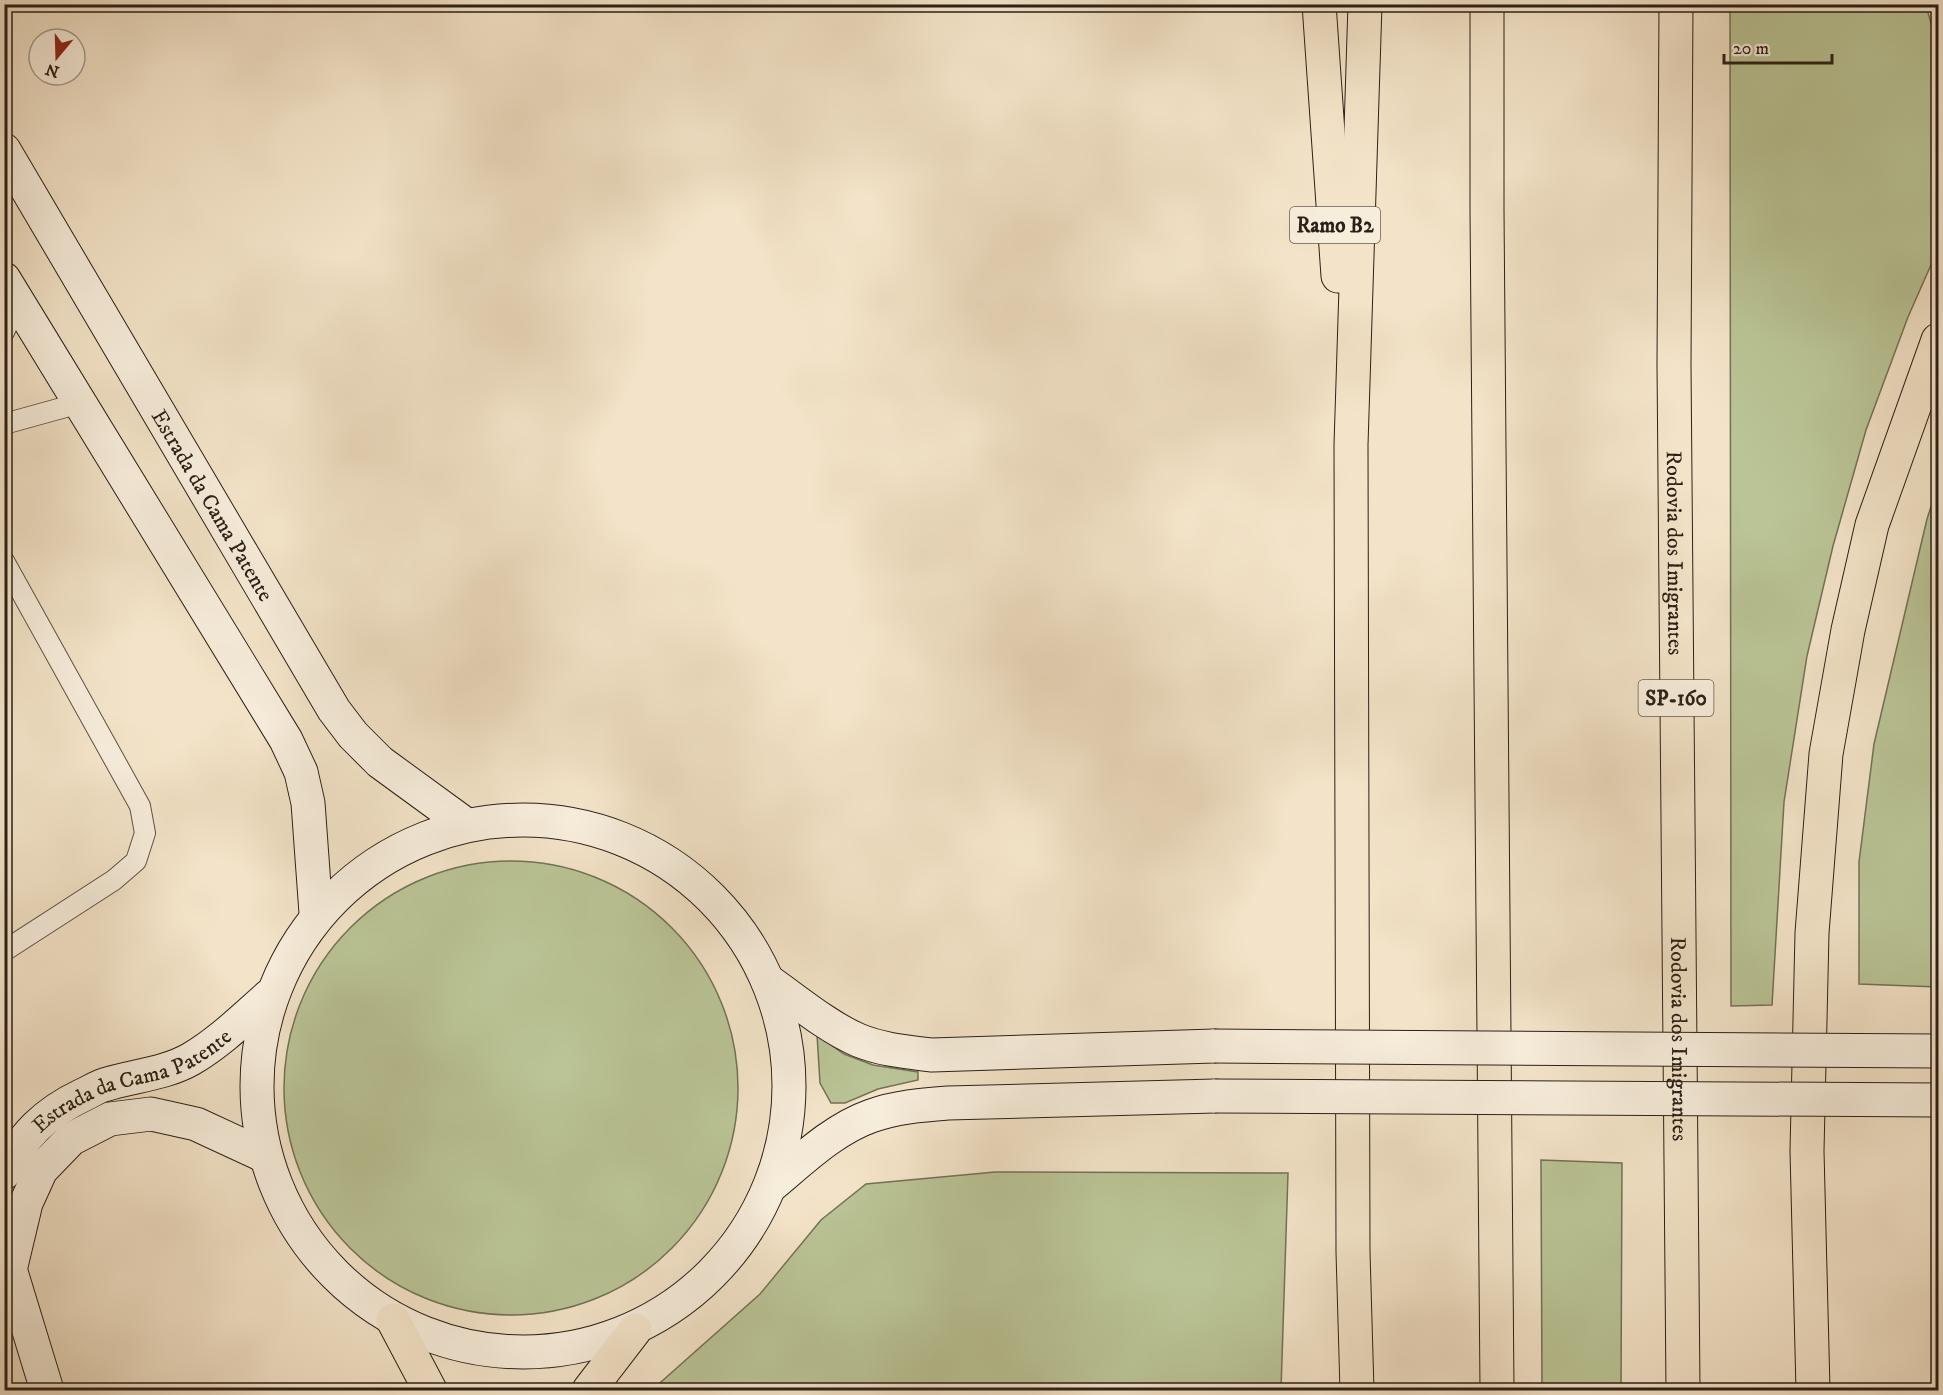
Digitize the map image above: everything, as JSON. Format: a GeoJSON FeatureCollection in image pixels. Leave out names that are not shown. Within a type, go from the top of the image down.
{"type":"FeatureCollection","features":[{"type":"Feature","properties":{"kind":"highway","name":"Ramo B2"},"geometry":{"type":"LineString","coordinates":[[1319,4],[1352,445]]}},
{"type":"Feature","properties":{"kind":"highway"},"geometry":{"type":"LineString","coordinates":[[1357,1390],[1353,1252],[1352,445],[1365,4]]}},
{"type":"Feature","properties":{"kind":"highway"},"geometry":{"type":"LineString","coordinates":[[1487,4],[1497,1390]]}},
{"type":"Feature","properties":{"kind":"highway","name":"Rodovia dos Imigrantes"},"geometry":{"type":"LineString","coordinates":[[1676,4],[1674,365],[1683,1390]]}},
{"type":"Feature","properties":{"kind":"highway"},"geometry":{"type":"LineString","coordinates":[[1813,1390],[1808,1139],[1812,933],[1826,753],[1848,630],[1872,525],[1938,340]]}},
{"type":"Feature","properties":{"kind":"highway"},"geometry":{"type":"LineString","coordinates":[[393,1320],[430,1390]]}},
{"type":"Feature","properties":{"kind":"highway"},"geometry":{"type":"LineString","coordinates":[[589,1390],[635,1330]]}},
{"type":"Feature","properties":{"kind":"main road","name":"Estrada da Cama Patente"},"geometry":{"type":"LineString","coordinates":[[4,150],[334,710],[353,735],[380,762],[465,824]]}},
{"type":"Feature","properties":{"kind":"main road"},"geometry":{"type":"LineString","coordinates":[[11,291],[279,730],[301,771],[308,803],[316,913]]}},
{"type":"Feature","properties":{"kind":"main road"},"geometry":{"type":"LineString","coordinates":[[558,820],[647,849],[721,905],[771,984],[786,1033],[792,1083],[787,1134],[773,1184],[718,1270],[635,1330],[554,1352],[471,1348],[393,1320],[335,1277],[290,1220],[263,1155],[254,1074],[269,996],[316,913],[383,856],[465,824],[558,820]]}},
{"type":"Feature","properties":{"kind":"main road"},"geometry":{"type":"LineString","coordinates":[[771,984],[823,1020],[858,1040],[893,1051],[932,1055],[1214,1046],[1938,1051]]}},
{"type":"Feature","properties":{"kind":"main road","name":"Estrada da Cama Patente"},"geometry":{"type":"LineString","coordinates":[[4,1173],[15,1151],[37,1124],[66,1103],[102,1086],[190,1060],[221,1039],[269,996]]}},
{"type":"Feature","properties":{"kind":"main road"},"geometry":{"type":"LineString","coordinates":[[773,1184],[830,1137],[870,1116],[906,1107],[948,1102],[1215,1096],[1938,1100]]}},
{"type":"Feature","properties":{"kind":"main road","name":"Estrada da Cama Patente"},"geometry":{"type":"LineString","coordinates":[[48,1390],[8,1258],[26,1203],[40,1170],[71,1138],[110,1119],[151,1114],[195,1124],[263,1155]]}},
{"type":"Feature","properties":{"kind":"lane"},"geometry":{"type":"LineString","coordinates":[[4,332],[11,291]]}},
{"type":"Feature","properties":{"kind":"lane"},"geometry":{"type":"LineString","coordinates":[[4,424],[80,403]]}},
{"type":"Feature","properties":{"kind":"lane"},"geometry":{"type":"LineString","coordinates":[[4,561],[140,806],[145,833],[136,861],[114,880],[4,951]]}},
{"type":"Feature","properties":{"kind":"green space"},"geometry":{"type":"Polygon","coordinates":[[[1730,5],[1926,5],[1938,49],[1938,249],[1908,317],[1866,430],[1833,546],[1807,656],[1784,802],[1772,1005],[1731,1006],[1730,5]]]}},
{"type":"Feature","properties":{"kind":"green space"},"geometry":{"type":"Polygon","coordinates":[[[1938,485],[1938,987],[1859,984],[1859,862],[1874,744],[1927,519],[1938,485]]]}},
{"type":"Feature","properties":{"kind":"green space"},"geometry":{"type":"Polygon","coordinates":[[[511,861],[555,865],[598,878],[637,899],[672,927],[700,962],[721,1001],[734,1044],[738,1088],[734,1132],[721,1175],[700,1214],[672,1249],[637,1277],[598,1298],[555,1311],[511,1315],[467,1311],[424,1298],[385,1277],[350,1249],[322,1214],[301,1175],[288,1132],[284,1088],[288,1044],[301,1001],[322,962],[350,927],[385,899],[424,878],[467,865],[511,861]]]}},
{"type":"Feature","properties":{"kind":"green space"},"geometry":{"type":"Polygon","coordinates":[[[817,1035],[844,1054],[873,1065],[918,1072],[918,1080],[878,1089],[845,1103],[831,1103],[820,1083],[817,1035]]]}},
{"type":"Feature","properties":{"kind":"green space"},"geometry":{"type":"Polygon","coordinates":[[[1541,1160],[1622,1163],[1621,1390],[1542,1390],[1541,1160]]]}},
{"type":"Feature","properties":{"kind":"green space"},"geometry":{"type":"Polygon","coordinates":[[[995,1172],[1288,1173],[1281,1390],[652,1390],[760,1294],[821,1220],[866,1184],[995,1172]]]}}]}
